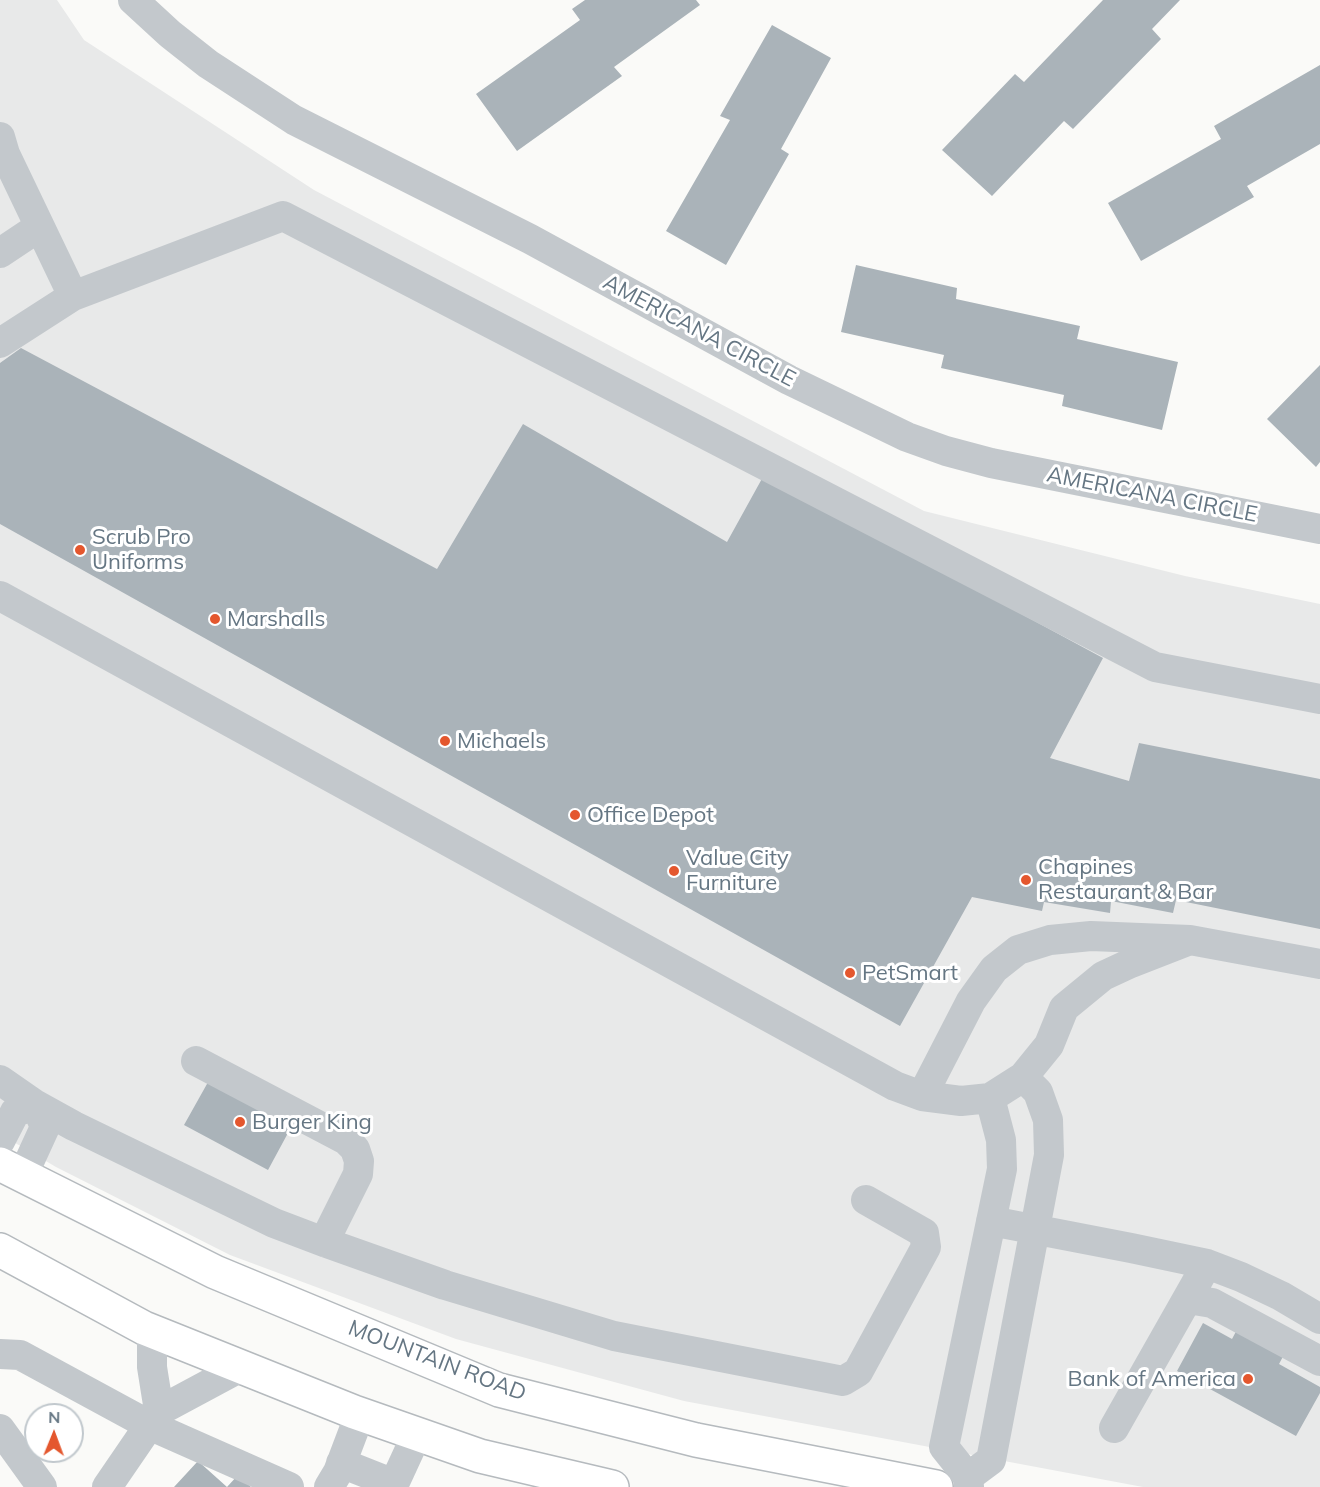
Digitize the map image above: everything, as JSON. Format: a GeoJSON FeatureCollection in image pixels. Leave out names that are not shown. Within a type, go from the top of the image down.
{"type":"FeatureCollection","features":[{"type":"Feature","properties":{"kind":"main road","name":"MOUNTAIN ROAD"},"geometry":{"type":"LineString","coordinates":[[12,1170],[214,1272],[499,1390],[696,1440],[936,1487]]}},
{"type":"Feature","properties":{"kind":"main road"},"geometry":{"type":"LineString","coordinates":[[0,1250],[152,1332],[360,1414],[480,1456],[612,1487]]}},
{"type":"Feature","properties":{"kind":"street","name":"AMERICANA CIRCLE"},"geometry":{"type":"LineString","coordinates":[[133,0],[170,34],[208,64],[294,120],[530,239],[789,380],[907,436],[946,451],[991,463],[1320,529]]}},
{"type":"Feature","properties":{"kind":"street"},"geometry":{"type":"LineString","coordinates":[[0,137],[5,154],[73,296]]}},
{"type":"Feature","properties":{"kind":"street"},"geometry":{"type":"LineString","coordinates":[[0,343],[73,296],[283,216],[1155,667],[1320,699]]}},
{"type":"Feature","properties":{"kind":"street"},"geometry":{"type":"LineString","coordinates":[[0,253],[39,227]]}},
{"type":"Feature","properties":{"kind":"street"},"geometry":{"type":"LineString","coordinates":[[0,596],[886,1081],[922,1096],[961,1101],[990,1098],[1023,1077],[1049,1045],[1064,1008],[1103,976],[1190,940]]}},
{"type":"Feature","properties":{"kind":"street"},"geometry":{"type":"LineString","coordinates":[[922,1096],[971,1001],[994,969],[1018,950],[1050,940],[1091,936],[1190,940],[1320,964]]}},
{"type":"Feature","properties":{"kind":"street"},"geometry":{"type":"LineString","coordinates":[[196,1061],[346,1140],[355,1149],[359,1161],[358,1174],[324,1242]]}},
{"type":"Feature","properties":{"kind":"street"},"geometry":{"type":"LineString","coordinates":[[990,1098],[1001,1140],[1002,1169],[944,1447],[968,1482],[991,1460],[1036,1230],[1048,1155],[1048,1120],[1038,1092],[1023,1077]]}},
{"type":"Feature","properties":{"kind":"street"},"geometry":{"type":"LineString","coordinates":[[0,1080],[36,1105],[74,1126],[274,1223],[324,1242],[455,1288],[614,1336],[843,1381],[858,1372],[926,1247],[924,1233],[866,1200]]}},
{"type":"Feature","properties":{"kind":"street"},"geometry":{"type":"LineString","coordinates":[[0,1141],[15,1112],[36,1105]]}},
{"type":"Feature","properties":{"kind":"street"},"geometry":{"type":"LineString","coordinates":[[12,1170],[45,1127],[36,1105]]}},
{"type":"Feature","properties":{"kind":"street"},"geometry":{"type":"LineString","coordinates":[[992,1221],[1207,1264],[1281,1296],[1320,1319]]}},
{"type":"Feature","properties":{"kind":"street"},"geometry":{"type":"LineString","coordinates":[[1114,1428],[1207,1264]]}},
{"type":"Feature","properties":{"kind":"street"},"geometry":{"type":"LineString","coordinates":[[1188,1299],[1212,1303],[1320,1361]]}},
{"type":"Feature","properties":{"kind":"street"},"geometry":{"type":"LineString","coordinates":[[152,1332],[154,1418]]}},
{"type":"Feature","properties":{"kind":"street"},"geometry":{"type":"LineString","coordinates":[[0,1354],[20,1355],[154,1418],[289,1487]]}},
{"type":"Feature","properties":{"kind":"street"},"geometry":{"type":"LineString","coordinates":[[107,1487],[154,1418],[241,1367]]}},
{"type":"Feature","properties":{"kind":"street"},"geometry":{"type":"LineString","coordinates":[[360,1414],[335,1475],[394,1485],[417,1434]]}},
{"type":"Feature","properties":{"kind":"street"},"geometry":{"type":"LineString","coordinates":[[0,1429],[42,1487]]}},
{"type":"Feature","properties":{"kind":"shaded area"},"geometry":{"type":"Polygon","coordinates":[[[0,0],[57,0],[84,40],[314,190],[924,511],[1185,576],[1320,604],[1320,1487],[1143,1487],[684,1401],[456,1339],[230,1255],[56,1167],[0,1134],[0,0]]]}},
{"type":"Feature","properties":{"kind":"building"},"geometry":{"type":"Polygon","coordinates":[[[585,0],[696,0],[700,5],[614,67],[622,76],[517,151],[476,94],[580,20],[572,9],[585,0]]]}},
{"type":"Feature","properties":{"kind":"building"},"geometry":{"type":"Polygon","coordinates":[[[1103,0],[1180,0],[1152,29],[1161,39],[1073,129],[1064,121],[992,196],[942,150],[1015,74],[1024,82],[1103,0]]]}},
{"type":"Feature","properties":{"kind":"building"},"geometry":{"type":"Polygon","coordinates":[[[772,25],[831,58],[781,149],[789,154],[726,265],[666,231],[730,120],[720,116],[772,25]]]}},
{"type":"Feature","properties":{"kind":"building"},"geometry":{"type":"Polygon","coordinates":[[[1320,65],[1320,144],[1247,186],[1254,197],[1141,261],[1108,203],[1221,139],[1214,126],[1320,65]]]}},
{"type":"Feature","properties":{"kind":"building"},"geometry":{"type":"Polygon","coordinates":[[[856,265],[957,288],[956,299],[1080,326],[1077,339],[1178,362],[1162,430],[1062,406],[1064,395],[941,368],[944,355],[841,332],[856,265]]]}},
{"type":"Feature","properties":{"kind":"building"},"geometry":{"type":"Polygon","coordinates":[[[21,348],[437,569],[523,424],[727,542],[764,475],[1103,658],[1050,758],[1129,781],[1139,743],[1320,779],[1320,929],[1176,900],[1173,913],[1111,901],[1110,913],[1044,902],[1042,911],[972,897],[900,1026],[0,524],[0,363],[21,348]]]}},
{"type":"Feature","properties":{"kind":"building"},"geometry":{"type":"Polygon","coordinates":[[[1320,365],[1320,462],[1316,467],[1267,419],[1320,365]]]}},
{"type":"Feature","properties":{"kind":"building","name":"Burger King"},"geometry":{"type":"Polygon","coordinates":[[[212,1075],[295,1120],[268,1170],[184,1125],[212,1075]]]}},
{"type":"Feature","properties":{"kind":"building","name":"Bank of America"},"geometry":{"type":"Polygon","coordinates":[[[1248,1309],[1295,1334],[1279,1364],[1320,1387],[1320,1393],[1296,1436],[1177,1371],[1203,1323],[1232,1339],[1248,1309]]]}},
{"type":"Feature","properties":{"kind":"building"},"geometry":{"type":"Polygon","coordinates":[[[198,1461],[227,1487],[174,1487],[198,1461]]]}},
{"type":"Feature","properties":{"kind":"building"},"geometry":{"type":"Polygon","coordinates":[[[238,1475],[251,1487],[227,1487],[238,1475]]]}},
{"type":"Feature","properties":{"kind":"place","name":"Scrub Pro Uniforms"},"geometry":{"type":"Point","coordinates":[80,550]}},
{"type":"Feature","properties":{"kind":"place","name":"Marshalls"},"geometry":{"type":"Point","coordinates":[215,619]}},
{"type":"Feature","properties":{"kind":"place","name":"Michaels"},"geometry":{"type":"Point","coordinates":[445,741]}},
{"type":"Feature","properties":{"kind":"place","name":"Office Depot"},"geometry":{"type":"Point","coordinates":[575,815]}},
{"type":"Feature","properties":{"kind":"place","name":"Value City Furniture"},"geometry":{"type":"Point","coordinates":[674,871]}},
{"type":"Feature","properties":{"kind":"place","name":"Chapines Restaurant & Bar"},"geometry":{"type":"Point","coordinates":[1026,880]}},
{"type":"Feature","properties":{"kind":"place","name":"PetSmart"},"geometry":{"type":"Point","coordinates":[850,973]}},
{"type":"Feature","properties":{"kind":"place","name":"Burger King"},"geometry":{"type":"Point","coordinates":[240,1122]}},
{"type":"Feature","properties":{"kind":"place","name":"Bank of America"},"geometry":{"type":"Point","coordinates":[1248,1379]}}]}
